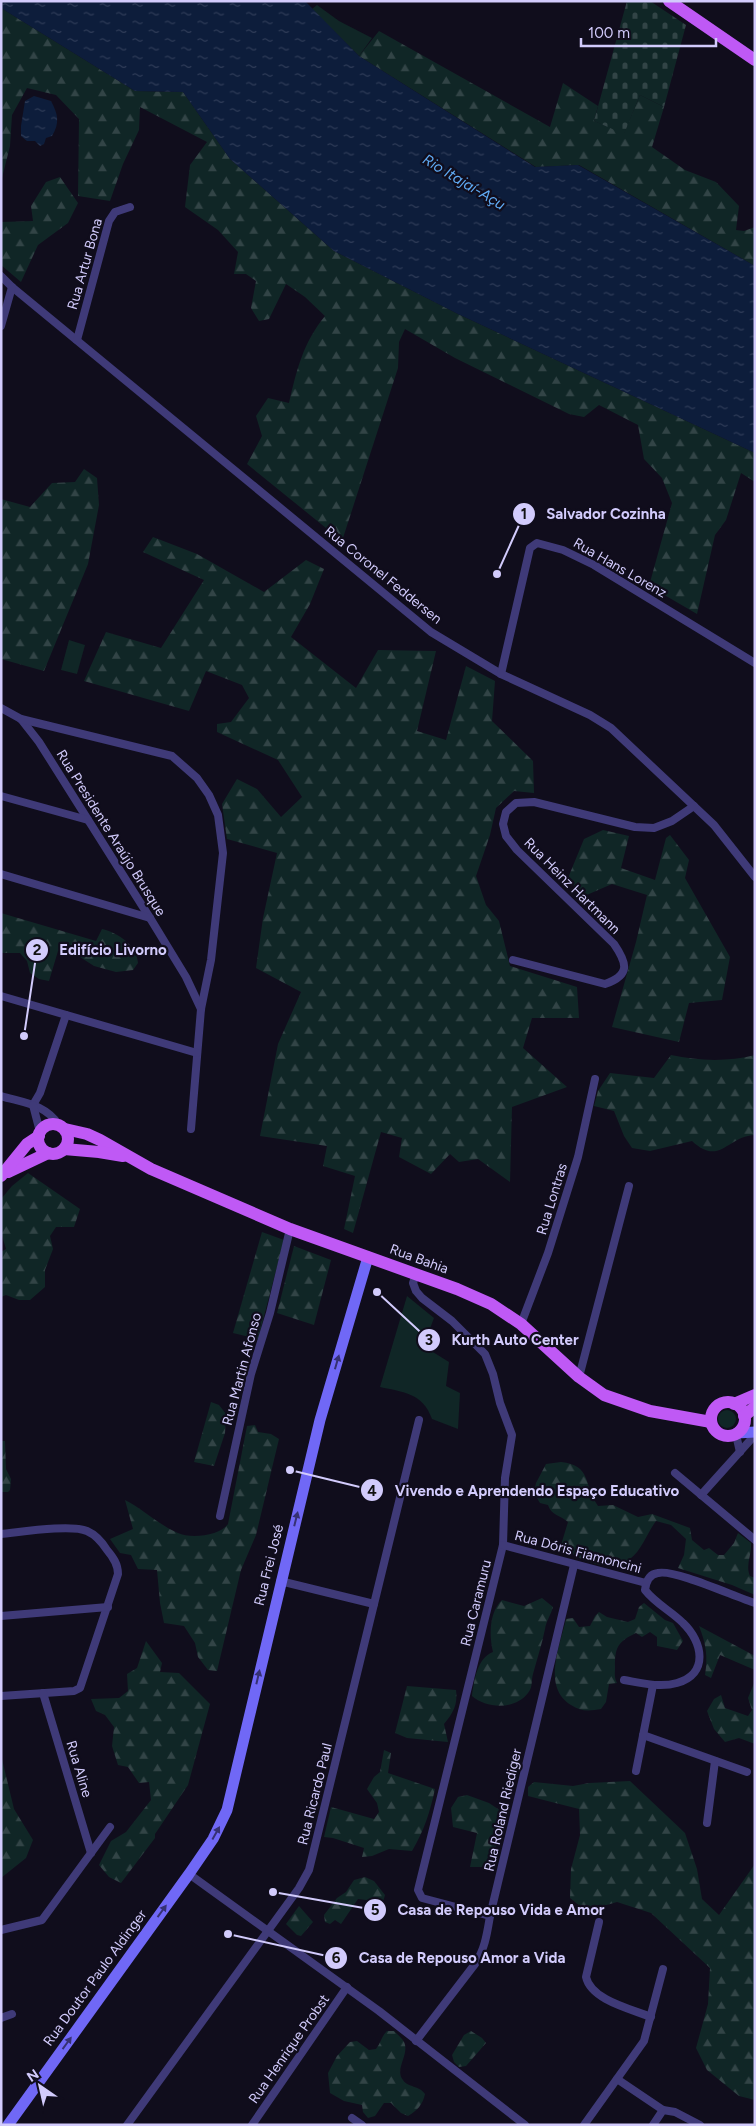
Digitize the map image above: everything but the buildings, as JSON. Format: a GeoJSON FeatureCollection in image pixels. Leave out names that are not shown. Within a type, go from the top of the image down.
{"type":"FeatureCollection","features":[{"type":"Feature","properties":{"kind":"main road"},"geometry":{"type":"LineString","coordinates":[[669,1],[755,60]]}},
{"type":"Feature","properties":{"kind":"main road"},"geometry":{"type":"LineString","coordinates":[[2,1175],[27,1144],[48,1125],[62,1127],[68,1140],[64,1149],[56,1153],[48,1152],[41,1148],[39,1134]]}},
{"type":"Feature","properties":{"kind":"main road","name":"Rua Bahia"},"geometry":{"type":"LineString","coordinates":[[62,1127],[87,1134],[130,1158],[213,1197],[290,1229],[485,1301],[521,1324],[579,1377],[604,1395],[650,1411],[711,1422]]}},
{"type":"Feature","properties":{"kind":"main road","name":"Rua Bahia"},"geometry":{"type":"LineString","coordinates":[[64,1149],[99,1152],[130,1158]]}},
{"type":"Feature","properties":{"kind":"main road"},"geometry":{"type":"LineString","coordinates":[[2,1175],[48,1152]]}},
{"type":"Feature","properties":{"kind":"main road"},"geometry":{"type":"LineString","coordinates":[[734,1404],[755,1395]]}},
{"type":"Feature","properties":{"kind":"main road"},"geometry":{"type":"LineString","coordinates":[[744,1419],[741,1409],[734,1404],[725,1402],[716,1406],[711,1422],[719,1433],[726,1436],[735,1434],[744,1419],[755,1407]]}},
{"type":"Feature","properties":{"kind":"main road","name":"Rua Bahia"},"geometry":{"type":"LineString","coordinates":[[679,1415],[716,1406]]}},
{"type":"Feature","properties":{"kind":"street","name":"Rua Artur Bona"},"geometry":{"type":"LineString","coordinates":[[77,340],[109,221],[115,212],[130,207]]}},
{"type":"Feature","properties":{"kind":"street","name":"Rua Coronel Feddersen"},"geometry":{"type":"LineString","coordinates":[[1,276],[431,632],[501,674],[590,715],[611,728],[714,825],[755,877]]}},
{"type":"Feature","properties":{"kind":"street"},"geometry":{"type":"LineString","coordinates":[[1,326],[12,287]]}},
{"type":"Feature","properties":{"kind":"street","name":"Rua Hans Lorenz"},"geometry":{"type":"LineString","coordinates":[[501,674],[530,548],[537,542],[563,550],[594,564],[755,663]]}},
{"type":"Feature","properties":{"kind":"street","name":"Rua Presidente Araújo Brusque"},"geometry":{"type":"LineString","coordinates":[[1,708],[21,719],[39,742],[150,918],[186,978],[201,1009]]}},
{"type":"Feature","properties":{"kind":"street"},"geometry":{"type":"LineString","coordinates":[[21,719],[172,756],[197,778],[209,795],[218,815],[223,853],[211,960],[201,1009],[191,1129]]}},
{"type":"Feature","properties":{"kind":"street"},"geometry":{"type":"LineString","coordinates":[[1,796],[88,820]]}},
{"type":"Feature","properties":{"kind":"street","name":"Rua Heinz Hartmann"},"geometry":{"type":"LineString","coordinates":[[513,960],[605,984],[616,980],[623,973],[625,965],[614,944],[517,850],[506,836],[503,824],[506,812],[516,803],[534,802],[635,827],[654,828],[672,821],[694,806]]}},
{"type":"Feature","properties":{"kind":"street"},"geometry":{"type":"LineString","coordinates":[[1,874],[150,918]]}},
{"type":"Feature","properties":{"kind":"street"},"geometry":{"type":"LineString","coordinates":[[1,996],[197,1053]]}},
{"type":"Feature","properties":{"kind":"street"},"geometry":{"type":"LineString","coordinates":[[39,1134],[33,1105],[40,1093],[66,1015]]}},
{"type":"Feature","properties":{"kind":"street","name":"Rua Lontras"},"geometry":{"type":"LineString","coordinates":[[521,1324],[548,1253],[578,1157],[595,1079]]}},
{"type":"Feature","properties":{"kind":"street"},"geometry":{"type":"LineString","coordinates":[[1,1096],[45,1109],[62,1127]]}},
{"type":"Feature","properties":{"kind":"street"},"geometry":{"type":"LineString","coordinates":[[579,1377],[629,1186]]}},
{"type":"Feature","properties":{"kind":"street","name":"Rua Martin Afonso"},"geometry":{"type":"LineString","coordinates":[[220,1516],[251,1374],[270,1313],[290,1229]]}},
{"type":"Feature","properties":{"kind":"street","name":"Rua Frei José"},"geometry":{"type":"LineString","coordinates":[[189,1874],[213,1840],[227,1810],[280,1581],[320,1420],[368,1257]]}},
{"type":"Feature","properties":{"kind":"street","name":"Rua Caramuru"},"geometry":{"type":"LineString","coordinates":[[416,1274],[413,1283],[416,1291],[475,1342],[485,1354],[490,1363],[500,1402],[512,1435],[505,1478],[503,1545],[418,1890],[422,1898],[490,1916]]}},
{"type":"Feature","properties":{"kind":"street"},"geometry":{"type":"LineString","coordinates":[[744,1419],[755,1432]]}},
{"type":"Feature","properties":{"kind":"street","name":"Rua Ricardo Paul"},"geometry":{"type":"LineString","coordinates":[[127,2125],[299,1888],[309,1870],[419,1420]]}},
{"type":"Feature","properties":{"kind":"street"},"geometry":{"type":"LineString","coordinates":[[740,1452],[735,1434],[755,1432]]}},
{"type":"Feature","properties":{"kind":"street"},"geometry":{"type":"LineString","coordinates":[[701,1495],[740,1452],[755,1432]]}},
{"type":"Feature","properties":{"kind":"street"},"geometry":{"type":"LineString","coordinates":[[675,1473],[755,1540]]}},
{"type":"Feature","properties":{"kind":"street"},"geometry":{"type":"LineString","coordinates":[[1,1534],[71,1528],[86,1530],[98,1538],[118,1566],[118,1574],[80,1688],[74,1691],[1,1696]]}},
{"type":"Feature","properties":{"kind":"street","name":"Rua Dóris Fiamoncini"},"geometry":{"type":"LineString","coordinates":[[503,1545],[646,1583]]}},
{"type":"Feature","properties":{"kind":"street","name":"Rua Roland Riediger"},"geometry":{"type":"LineString","coordinates":[[416,2041],[482,1954],[574,1565]]}},
{"type":"Feature","properties":{"kind":"street"},"geometry":{"type":"LineString","coordinates":[[624,1680],[653,1685],[676,1684],[691,1677],[699,1666],[701,1654],[694,1638],[684,1623],[645,1590],[646,1583],[652,1575],[660,1572],[680,1576],[755,1603]]}},
{"type":"Feature","properties":{"kind":"street"},"geometry":{"type":"LineString","coordinates":[[280,1581],[374,1604]]}},
{"type":"Feature","properties":{"kind":"street"},"geometry":{"type":"LineString","coordinates":[[1,1616],[108,1606]]}},
{"type":"Feature","properties":{"kind":"street"},"geometry":{"type":"LineString","coordinates":[[636,1771],[653,1685]]}},
{"type":"Feature","properties":{"kind":"street","name":"Rua Aline"},"geometry":{"type":"LineString","coordinates":[[43,1693],[91,1853]]}},
{"type":"Feature","properties":{"kind":"street"},"geometry":{"type":"LineString","coordinates":[[643,1735],[747,1772]]}},
{"type":"Feature","properties":{"kind":"street"},"geometry":{"type":"LineString","coordinates":[[707,1823],[716,1762]]}},
{"type":"Feature","properties":{"kind":"street"},"geometry":{"type":"LineString","coordinates":[[1,1930],[42,1920],[110,1827]]}},
{"type":"Feature","properties":{"kind":"street"},"geometry":{"type":"LineString","coordinates":[[189,1874],[347,1987],[525,2125]]}},
{"type":"Feature","properties":{"kind":"street","name":"Rua Doutor Paulo Aldinger"},"geometry":{"type":"LineString","coordinates":[[8,2125],[189,1874]]}},
{"type":"Feature","properties":{"kind":"street"},"geometry":{"type":"LineString","coordinates":[[599,1922],[586,1977],[588,1985],[595,1993],[620,2005],[651,2016]]}},
{"type":"Feature","properties":{"kind":"street"},"geometry":{"type":"LineString","coordinates":[[584,2125],[644,2041],[663,1969]]}},
{"type":"Feature","properties":{"kind":"street","name":"Rua Henrique Probst"},"geometry":{"type":"LineString","coordinates":[[252,2125],[347,1987]]}},
{"type":"Feature","properties":{"kind":"street"},"geometry":{"type":"LineString","coordinates":[[1,2018],[12,2014]]}},
{"type":"Feature","properties":{"kind":"street"},"geometry":{"type":"LineString","coordinates":[[617,2079],[663,2110],[675,2112],[700,2125]]}},
{"type":"Feature","properties":{"kind":"street"},"geometry":{"type":"LineString","coordinates":[[653,2125],[663,2110]]}},
{"type":"Feature","properties":{"kind":"street"},"geometry":{"type":"LineString","coordinates":[[352,2118],[362,2125]]}},
{"type":"Feature","properties":{"kind":"green space"},"geometry":{"type":"Polygon","coordinates":[[[627,1],[650,1],[686,25],[664,107],[640,95],[624,134],[594,121],[627,1]]]}},
{"type":"Feature","properties":{"kind":"green space"},"geometry":{"type":"Polygon","coordinates":[[[317,5],[339,21],[372,38],[359,56],[312,9],[317,5]]]}},
{"type":"Feature","properties":{"kind":"green space"},"geometry":{"type":"Polygon","coordinates":[[[1,8],[135,91],[183,92],[230,159],[334,251],[458,314],[755,453],[755,482],[741,473],[726,520],[715,535],[697,614],[649,586],[672,503],[662,478],[644,459],[638,425],[599,405],[584,417],[569,414],[455,358],[405,329],[399,342],[398,368],[342,541],[247,464],[262,436],[256,416],[268,398],[289,403],[306,346],[325,316],[305,297],[286,284],[269,319],[259,321],[251,308],[256,281],[246,274],[234,274],[238,252],[218,230],[185,207],[190,165],[207,142],[140,107],[139,130],[123,164],[110,201],[78,196],[79,119],[56,95],[27,88],[12,115],[10,146],[1,182],[1,8]]]}},
{"type":"Feature","properties":{"kind":"green space"},"geometry":{"type":"Polygon","coordinates":[[[379,31],[550,127],[563,83],[598,106],[594,121],[624,133],[640,95],[664,107],[652,147],[685,170],[716,182],[739,206],[736,230],[744,231],[755,227],[755,266],[579,165],[536,167],[359,56],[379,31]]]}},
{"type":"Feature","properties":{"kind":"green space"},"geometry":{"type":"Polygon","coordinates":[[[60,177],[78,203],[68,223],[38,245],[21,282],[1,265],[1,222],[33,221],[31,206],[46,182],[60,177]]]}},
{"type":"Feature","properties":{"kind":"green space"},"geometry":{"type":"Polygon","coordinates":[[[84,469],[97,478],[99,505],[88,564],[44,671],[1,659],[1,499],[30,507],[52,483],[75,482],[84,469]]]}},
{"type":"Feature","properties":{"kind":"green space"},"geometry":{"type":"Polygon","coordinates":[[[153,537],[197,554],[264,592],[306,560],[324,569],[310,604],[291,637],[356,688],[378,650],[436,651],[417,731],[446,740],[466,666],[495,681],[492,721],[533,761],[534,793],[514,791],[496,808],[490,835],[476,876],[486,905],[499,921],[510,966],[577,987],[579,1018],[532,1018],[523,1048],[567,1087],[512,1107],[510,1182],[478,1159],[459,1162],[450,1154],[431,1174],[399,1157],[402,1138],[381,1132],[353,1233],[344,1229],[355,1176],[323,1166],[327,1146],[260,1136],[278,1044],[301,992],[256,968],[263,918],[277,853],[227,839],[222,804],[237,779],[257,789],[281,817],[302,797],[278,760],[217,732],[217,724],[231,722],[249,698],[242,685],[206,671],[189,711],[84,681],[106,632],[161,648],[204,580],[143,552],[153,537]]]}},
{"type":"Feature","properties":{"kind":"green space"},"geometry":{"type":"Polygon","coordinates":[[[69,640],[85,645],[77,674],[61,670],[69,640]]]}},
{"type":"Feature","properties":{"kind":"green space"},"geometry":{"type":"Polygon","coordinates":[[[603,830],[629,836],[621,868],[655,880],[666,838],[670,835],[689,860],[685,878],[730,957],[722,1000],[689,1003],[679,1042],[612,1027],[647,895],[612,884],[582,897],[568,878],[584,839],[603,830]]]}},
{"type":"Feature","properties":{"kind":"green space"},"geometry":{"type":"Polygon","coordinates":[[[1,913],[96,941],[102,929],[108,931],[130,945],[137,957],[138,963],[133,970],[116,972],[94,966],[80,957],[58,951],[49,981],[39,979],[30,973],[27,961],[20,953],[1,953],[1,913]]]}},
{"type":"Feature","properties":{"kind":"green space"},"geometry":{"type":"Polygon","coordinates":[[[671,1055],[713,1060],[755,1055],[755,1135],[737,1140],[717,1151],[702,1148],[692,1141],[650,1151],[632,1148],[624,1136],[614,1111],[594,1106],[598,1091],[610,1073],[654,1078],[671,1055]]]}},
{"type":"Feature","properties":{"kind":"green space"},"geometry":{"type":"Polygon","coordinates":[[[28,1173],[80,1209],[74,1227],[56,1227],[50,1236],[53,1249],[45,1270],[45,1287],[30,1300],[19,1300],[6,1295],[1,1297],[1,1252],[6,1249],[1,1232],[1,1199],[12,1186],[28,1173]]]}},
{"type":"Feature","properties":{"kind":"green space"},"geometry":{"type":"Polygon","coordinates":[[[262,1232],[284,1240],[258,1339],[233,1333],[262,1232]]]}},
{"type":"Feature","properties":{"kind":"green space"},"geometry":{"type":"Polygon","coordinates":[[[294,1246],[331,1260],[314,1325],[277,1313],[294,1246]]]}},
{"type":"Feature","properties":{"kind":"green space"},"geometry":{"type":"Polygon","coordinates":[[[407,1296],[434,1318],[426,1339],[428,1349],[449,1362],[446,1386],[460,1393],[458,1429],[432,1419],[423,1404],[411,1395],[380,1387],[407,1296]]]}},
{"type":"Feature","properties":{"kind":"green space"},"geometry":{"type":"Polygon","coordinates":[[[211,1402],[219,1405],[226,1414],[225,1433],[214,1466],[194,1462],[211,1402]]]}},
{"type":"Feature","properties":{"kind":"green space"},"geometry":{"type":"Polygon","coordinates":[[[723,1410],[731,1410],[736,1415],[734,1426],[723,1428],[718,1423],[718,1415],[723,1410]]]}},
{"type":"Feature","properties":{"kind":"green space"},"geometry":{"type":"Polygon","coordinates":[[[255,1425],[258,1432],[271,1434],[279,1439],[256,1535],[241,1570],[217,1671],[208,1670],[198,1657],[195,1643],[184,1626],[164,1623],[157,1570],[138,1569],[131,1555],[120,1553],[110,1539],[133,1529],[125,1500],[164,1526],[183,1535],[212,1534],[224,1528],[228,1524],[247,1426],[255,1425]]]}},
{"type":"Feature","properties":{"kind":"green space"},"geometry":{"type":"Polygon","coordinates":[[[1,1441],[5,1441],[6,1469],[11,1479],[8,1492],[1,1492],[1,1441]]]}},
{"type":"Feature","properties":{"kind":"green space"},"geometry":{"type":"Polygon","coordinates":[[[561,1462],[578,1467],[586,1477],[593,1498],[598,1506],[613,1505],[638,1517],[652,1514],[690,1528],[692,1540],[704,1550],[709,1548],[718,1555],[724,1555],[734,1543],[738,1533],[751,1543],[748,1568],[750,1576],[755,1578],[755,1595],[732,1585],[678,1568],[684,1555],[686,1539],[671,1525],[656,1521],[638,1551],[630,1559],[622,1563],[603,1565],[584,1560],[567,1551],[561,1545],[568,1522],[554,1513],[548,1505],[540,1503],[534,1493],[536,1483],[546,1464],[561,1462]]]}},
{"type":"Feature","properties":{"kind":"green space"},"geometry":{"type":"Polygon","coordinates":[[[542,1598],[553,1607],[542,1640],[530,1691],[522,1699],[509,1705],[501,1706],[485,1703],[472,1696],[477,1671],[483,1659],[493,1652],[491,1624],[498,1605],[502,1600],[524,1606],[542,1598]]]}},
{"type":"Feature","properties":{"kind":"green space"},"geometry":{"type":"Polygon","coordinates":[[[644,1603],[665,1620],[673,1623],[683,1641],[677,1650],[657,1646],[657,1637],[650,1632],[642,1637],[636,1633],[630,1636],[618,1646],[615,1660],[615,1679],[617,1683],[609,1684],[606,1702],[601,1709],[578,1709],[571,1705],[562,1697],[557,1688],[555,1677],[557,1653],[566,1619],[573,1618],[579,1627],[590,1626],[599,1612],[607,1617],[628,1622],[635,1619],[639,1607],[644,1603]]]}},
{"type":"Feature","properties":{"kind":"green space"},"geometry":{"type":"Polygon","coordinates":[[[699,1626],[755,1656],[755,1670],[720,1655],[711,1678],[705,1675],[706,1650],[699,1626]]]}},
{"type":"Feature","properties":{"kind":"green space"},"geometry":{"type":"Polygon","coordinates":[[[146,1641],[162,1663],[160,1672],[179,1673],[210,1704],[188,1785],[155,1834],[155,1838],[121,1883],[109,1877],[99,1865],[111,1841],[126,1832],[151,1800],[149,1782],[139,1783],[128,1767],[118,1765],[112,1746],[114,1727],[105,1715],[96,1711],[91,1699],[119,1698],[128,1691],[127,1674],[137,1668],[146,1641]]]}},
{"type":"Feature","properties":{"kind":"green space"},"geometry":{"type":"Polygon","coordinates":[[[755,1681],[755,1744],[739,1738],[725,1742],[714,1729],[707,1711],[714,1699],[721,1695],[725,1708],[748,1716],[752,1710],[748,1698],[755,1681]]]}},
{"type":"Feature","properties":{"kind":"green space"},"geometry":{"type":"Polygon","coordinates":[[[407,1686],[456,1690],[454,1709],[444,1724],[448,1742],[407,1738],[395,1733],[407,1686]]]}},
{"type":"Feature","properties":{"kind":"green space"},"geometry":{"type":"Polygon","coordinates":[[[384,1750],[391,1753],[388,1773],[435,1789],[426,1821],[412,1851],[389,1849],[372,1856],[362,1857],[364,1848],[324,1837],[331,1807],[374,1819],[379,1812],[377,1803],[367,1789],[374,1777],[380,1772],[384,1750]]]}},
{"type":"Feature","properties":{"kind":"green space"},"geometry":{"type":"Polygon","coordinates":[[[1,1755],[14,1809],[33,1840],[26,1858],[1,1878],[1,1755]]]}},
{"type":"Feature","properties":{"kind":"green space"},"geometry":{"type":"Polygon","coordinates":[[[630,1781],[685,1833],[697,1869],[702,1899],[719,1915],[755,1864],[755,2100],[739,2096],[707,2070],[696,2048],[708,2004],[710,1968],[651,1913],[617,1902],[586,1911],[570,1898],[571,1869],[580,1835],[579,1809],[528,1796],[528,1787],[534,1782],[573,1786],[589,1783],[630,1781]]]}},
{"type":"Feature","properties":{"kind":"green space"},"geometry":{"type":"Polygon","coordinates":[[[467,1795],[489,1803],[504,1813],[494,1854],[482,1867],[470,1867],[477,1833],[453,1827],[451,1808],[458,1797],[467,1795]]]}},
{"type":"Feature","properties":{"kind":"green space"},"geometry":{"type":"Polygon","coordinates":[[[365,1877],[374,1881],[385,1895],[383,1902],[358,1899],[341,1924],[335,1920],[330,1924],[325,1922],[324,1915],[337,1898],[346,1892],[354,1880],[365,1877]]]}},
{"type":"Feature","properties":{"kind":"green space"},"geometry":{"type":"Polygon","coordinates":[[[299,1906],[313,1922],[301,1936],[297,1935],[286,1924],[299,1906]]]}},
{"type":"Feature","properties":{"kind":"green space"},"geometry":{"type":"Polygon","coordinates":[[[387,2031],[394,2031],[404,2042],[405,2051],[400,2071],[403,2080],[405,2083],[420,2089],[425,2094],[419,2107],[408,2116],[401,2113],[391,2103],[384,2103],[375,2116],[368,2118],[363,2112],[362,2105],[344,2101],[330,2093],[328,2073],[337,2056],[350,2042],[357,2041],[369,2050],[376,2049],[387,2031]]]}},
{"type":"Feature","properties":{"kind":"green space"},"geometry":{"type":"Polygon","coordinates":[[[471,2031],[486,2043],[466,2066],[459,2067],[454,2062],[452,2055],[464,2035],[471,2031]]]}},
{"type":"Feature","properties":{"kind":"water","name":"Rio Itajaí-Açu"},"geometry":{"type":"Polygon","coordinates":[[[1,1],[305,1],[359,56],[535,167],[578,165],[755,266],[755,453],[458,314],[334,251],[230,159],[183,92],[135,91],[1,8],[1,1]]]}},
{"type":"Feature","properties":{"kind":"water"},"geometry":{"type":"Polygon","coordinates":[[[34,96],[51,101],[57,119],[52,136],[46,138],[44,144],[40,146],[35,141],[27,141],[21,136],[25,101],[34,96]]]}},
{"type":"Feature","properties":{"kind":"place","name":"Salvador Cozinha"},"geometry":{"type":"Point","coordinates":[497,574]}},
{"type":"Feature","properties":{"kind":"place","name":"Edifício Livorno"},"geometry":{"type":"Point","coordinates":[24,1036]}},
{"type":"Feature","properties":{"kind":"place","name":"Kurth Auto Center"},"geometry":{"type":"Point","coordinates":[377,1292]}},
{"type":"Feature","properties":{"kind":"place","name":"Vivendo e Aprendendo Espaço Educativo"},"geometry":{"type":"Point","coordinates":[290,1470]}},
{"type":"Feature","properties":{"kind":"place","name":"Casa de Repouso Vida e Amor"},"geometry":{"type":"Point","coordinates":[273,1892]}},
{"type":"Feature","properties":{"kind":"place","name":"Casa de Repouso Amor a Vida"},"geometry":{"type":"Point","coordinates":[228,1934]}}]}
